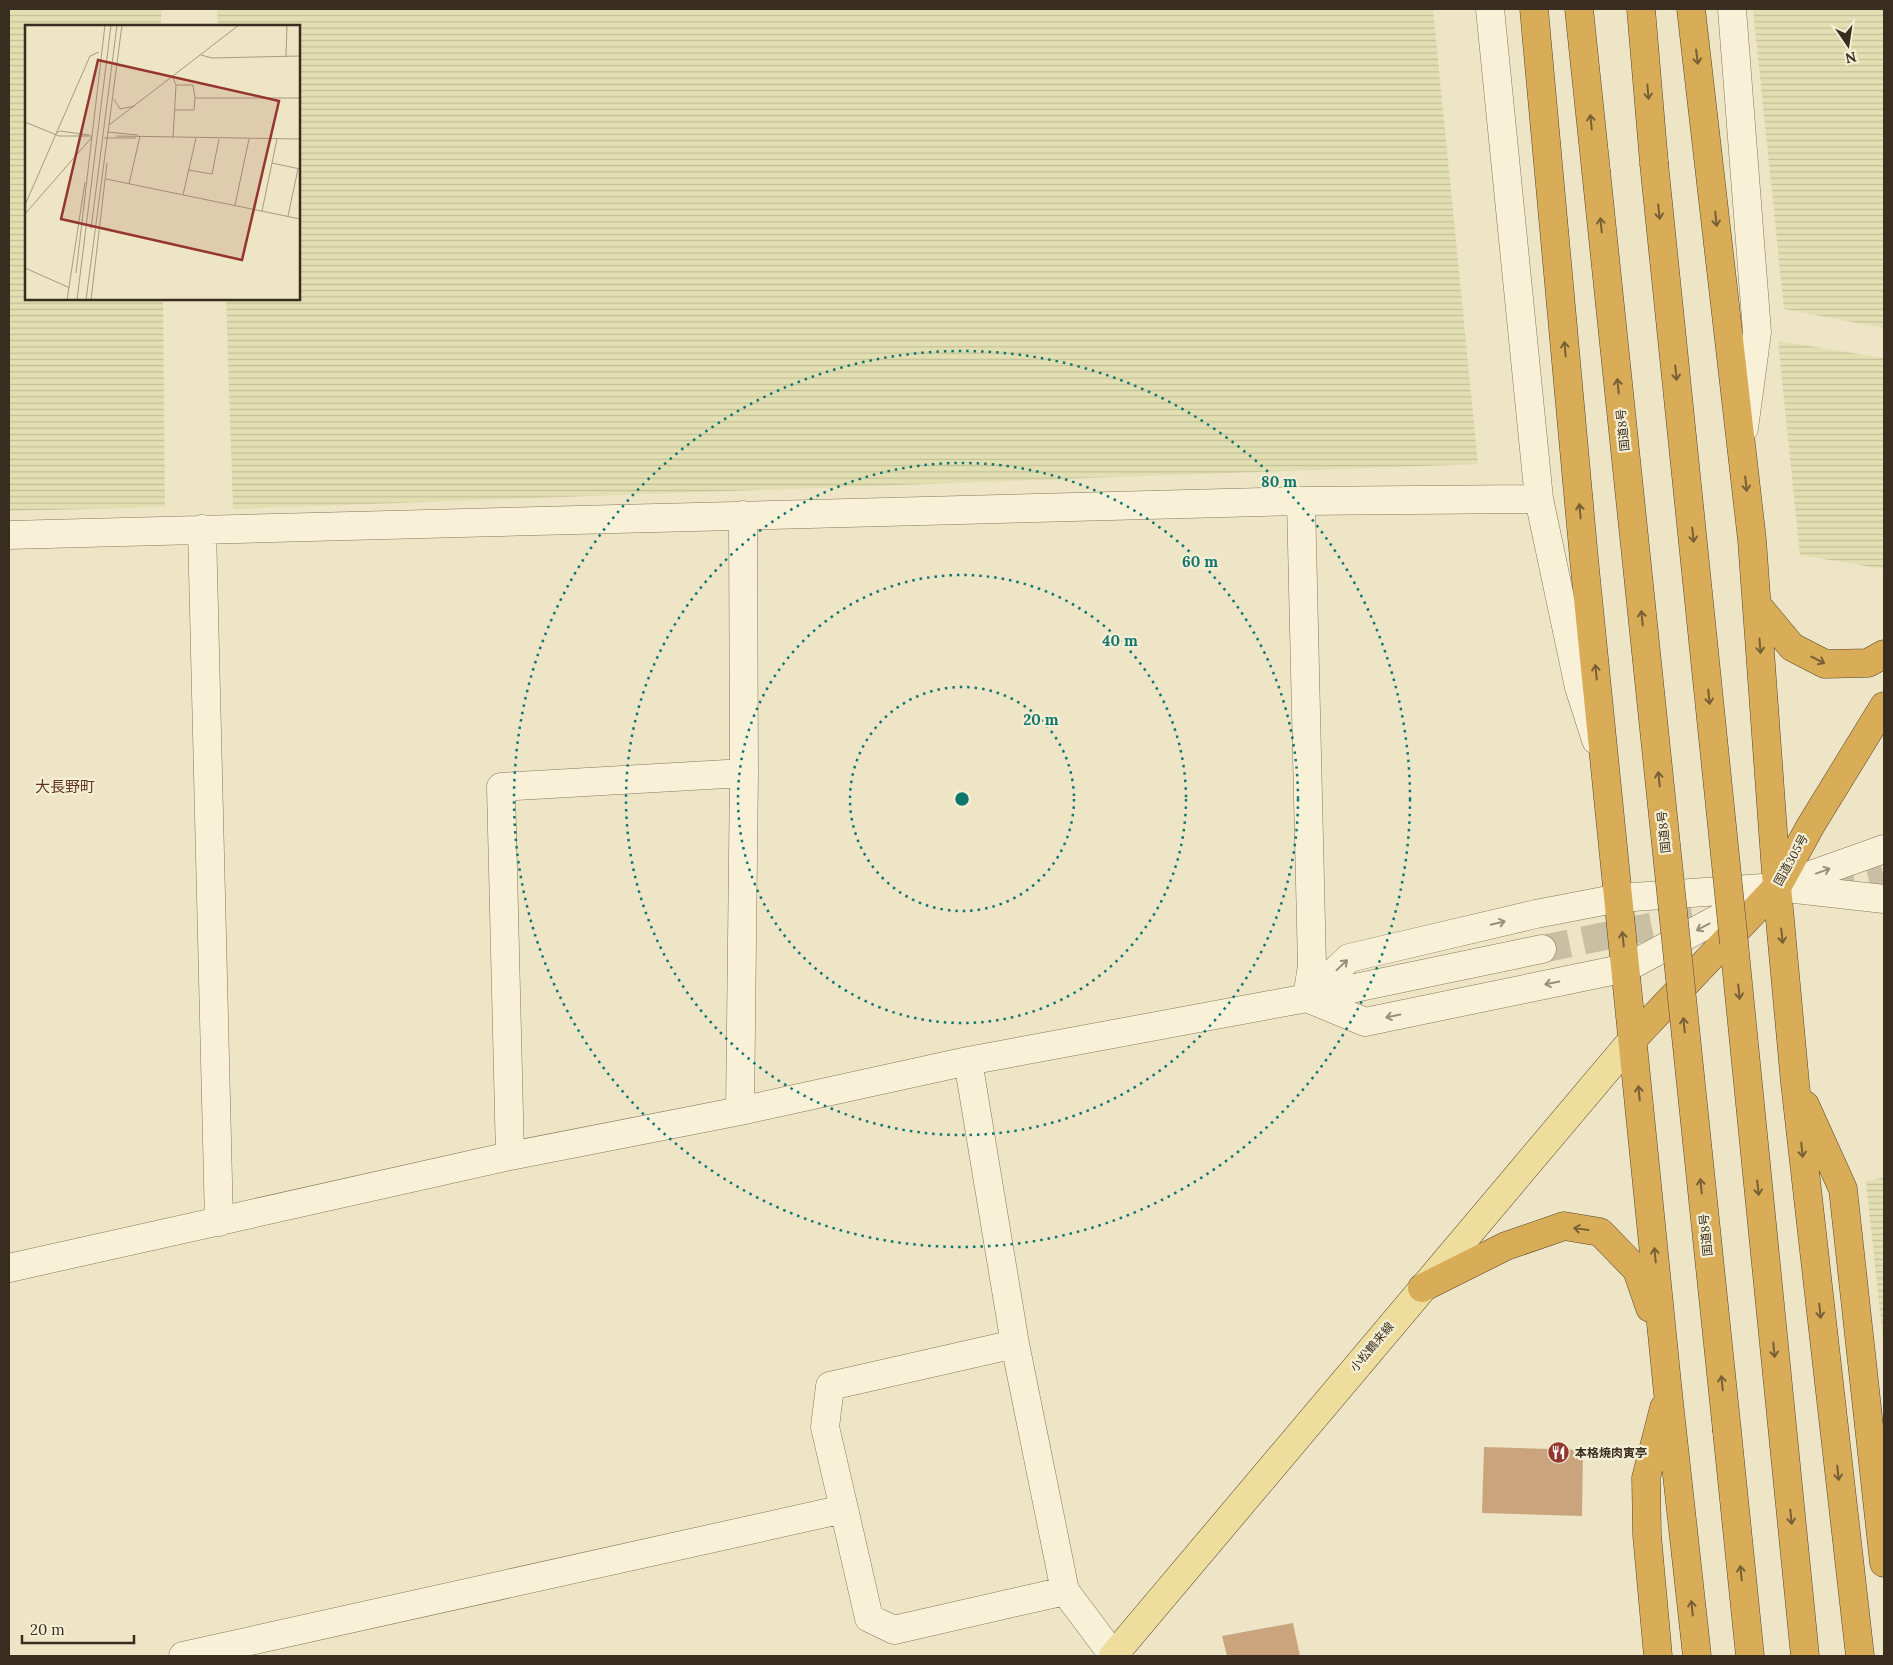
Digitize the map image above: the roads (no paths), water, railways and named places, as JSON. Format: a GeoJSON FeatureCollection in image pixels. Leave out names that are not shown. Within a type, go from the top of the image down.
{"type":"FeatureCollection","features":[{"type":"Feature","properties":{"kind":"highway"},"geometry":{"type":"LineString","coordinates":[[1534,9],[1584,559],[1668,1392],[1697,1656]]}},
{"type":"Feature","properties":{"kind":"highway","name":"国道8号"},"geometry":{"type":"LineString","coordinates":[[1579,9],[1750,1656]]}},
{"type":"Feature","properties":{"kind":"highway"},"geometry":{"type":"LineString","coordinates":[[1641,9],[1654,163],[1805,1656]]}},
{"type":"Feature","properties":{"kind":"highway"},"geometry":{"type":"LineString","coordinates":[[1691,9],[1752,540],[1777,887],[1795,1083],[1860,1656]]}},
{"type":"Feature","properties":{"kind":"highway"},"geometry":{"type":"LineString","coordinates":[[1757,606],[1792,647],[1825,664],[1868,663],[1884,654]]}},
{"type":"Feature","properties":{"kind":"highway","name":"国道305号"},"geometry":{"type":"LineString","coordinates":[[1633,1039],[1777,887],[1811,825],[1884,706]]}},
{"type":"Feature","properties":{"kind":"highway"},"geometry":{"type":"LineString","coordinates":[[1795,1083],[1843,1190],[1884,1563]]}},
{"type":"Feature","properties":{"kind":"highway"},"geometry":{"type":"LineString","coordinates":[[1422,1288],[1506,1246],[1564,1226],[1600,1232],[1636,1270],[1664,1347]]}},
{"type":"Feature","properties":{"kind":"highway"},"geometry":{"type":"LineString","coordinates":[[1658,1656],[1647,1535],[1646,1478],[1668,1392]]}},
{"type":"Feature","properties":{"kind":"main road","name":"小松鶴来線"},"geometry":{"type":"LineString","coordinates":[[1113,1656],[1633,1039]]}},
{"type":"Feature","properties":{"kind":"street"},"geometry":{"type":"LineString","coordinates":[[1490,9],[1539,499],[1579,687],[1606,767]]}},
{"type":"Feature","properties":{"kind":"street"},"geometry":{"type":"LineString","coordinates":[[1732,9],[1757,332],[1741,448]]}},
{"type":"Feature","properties":{"kind":"street"},"geometry":{"type":"LineString","coordinates":[[9,535],[1301,501],[1539,499]]}},
{"type":"Feature","properties":{"kind":"street"},"geometry":{"type":"LineString","coordinates":[[1301,501],[1312,966],[1306,998]]}},
{"type":"Feature","properties":{"kind":"street"},"geometry":{"type":"LineString","coordinates":[[740,1111],[744,773],[743,515]]}},
{"type":"Feature","properties":{"kind":"street"},"geometry":{"type":"LineString","coordinates":[[202,529],[219,1222]]}},
{"type":"Feature","properties":{"kind":"street"},"geometry":{"type":"LineString","coordinates":[[510,1156],[501,787],[744,773]]}},
{"type":"Feature","properties":{"kind":"street"},"geometry":{"type":"LineString","coordinates":[[1306,998],[1365,1022],[1626,968],[1777,887],[1884,849]]}},
{"type":"Feature","properties":{"kind":"street"},"geometry":{"type":"LineString","coordinates":[[1306,998],[1350,958],[1536,914],[1619,898],[1777,887],[1884,899]]}},
{"type":"Feature","properties":{"kind":"street"},"geometry":{"type":"LineString","coordinates":[[9,1268],[510,1156],[740,1111],[968,1061],[1306,998],[1542,949]]}},
{"type":"Feature","properties":{"kind":"street"},"geometry":{"type":"LineString","coordinates":[[968,1061],[1015,1344],[1065,1591],[1113,1656]]}},
{"type":"Feature","properties":{"kind":"street"},"geometry":{"type":"LineString","coordinates":[[1015,1344],[830,1386],[825,1427],[869,1618],[894,1630],[1065,1591]]}},
{"type":"Feature","properties":{"kind":"street"},"geometry":{"type":"LineString","coordinates":[[183,1656],[844,1510]]}},
{"type":"Feature","properties":{"kind":"tunnel"},"geometry":{"type":"LineString","coordinates":[[1828,891],[1884,879]]}},
{"type":"Feature","properties":{"kind":"tunnel"},"geometry":{"type":"LineString","coordinates":[[1542,949],[1698,917]]}},
{"type":"Feature","properties":{"kind":"place","name":"本格焼肉寅亭"},"geometry":{"type":"Point","coordinates":[1559,1453]}},
{"type":"Feature","properties":{"kind":"district","name":"大長野町"},"geometry":{"type":"Point","coordinates":[65,787]}}]}
